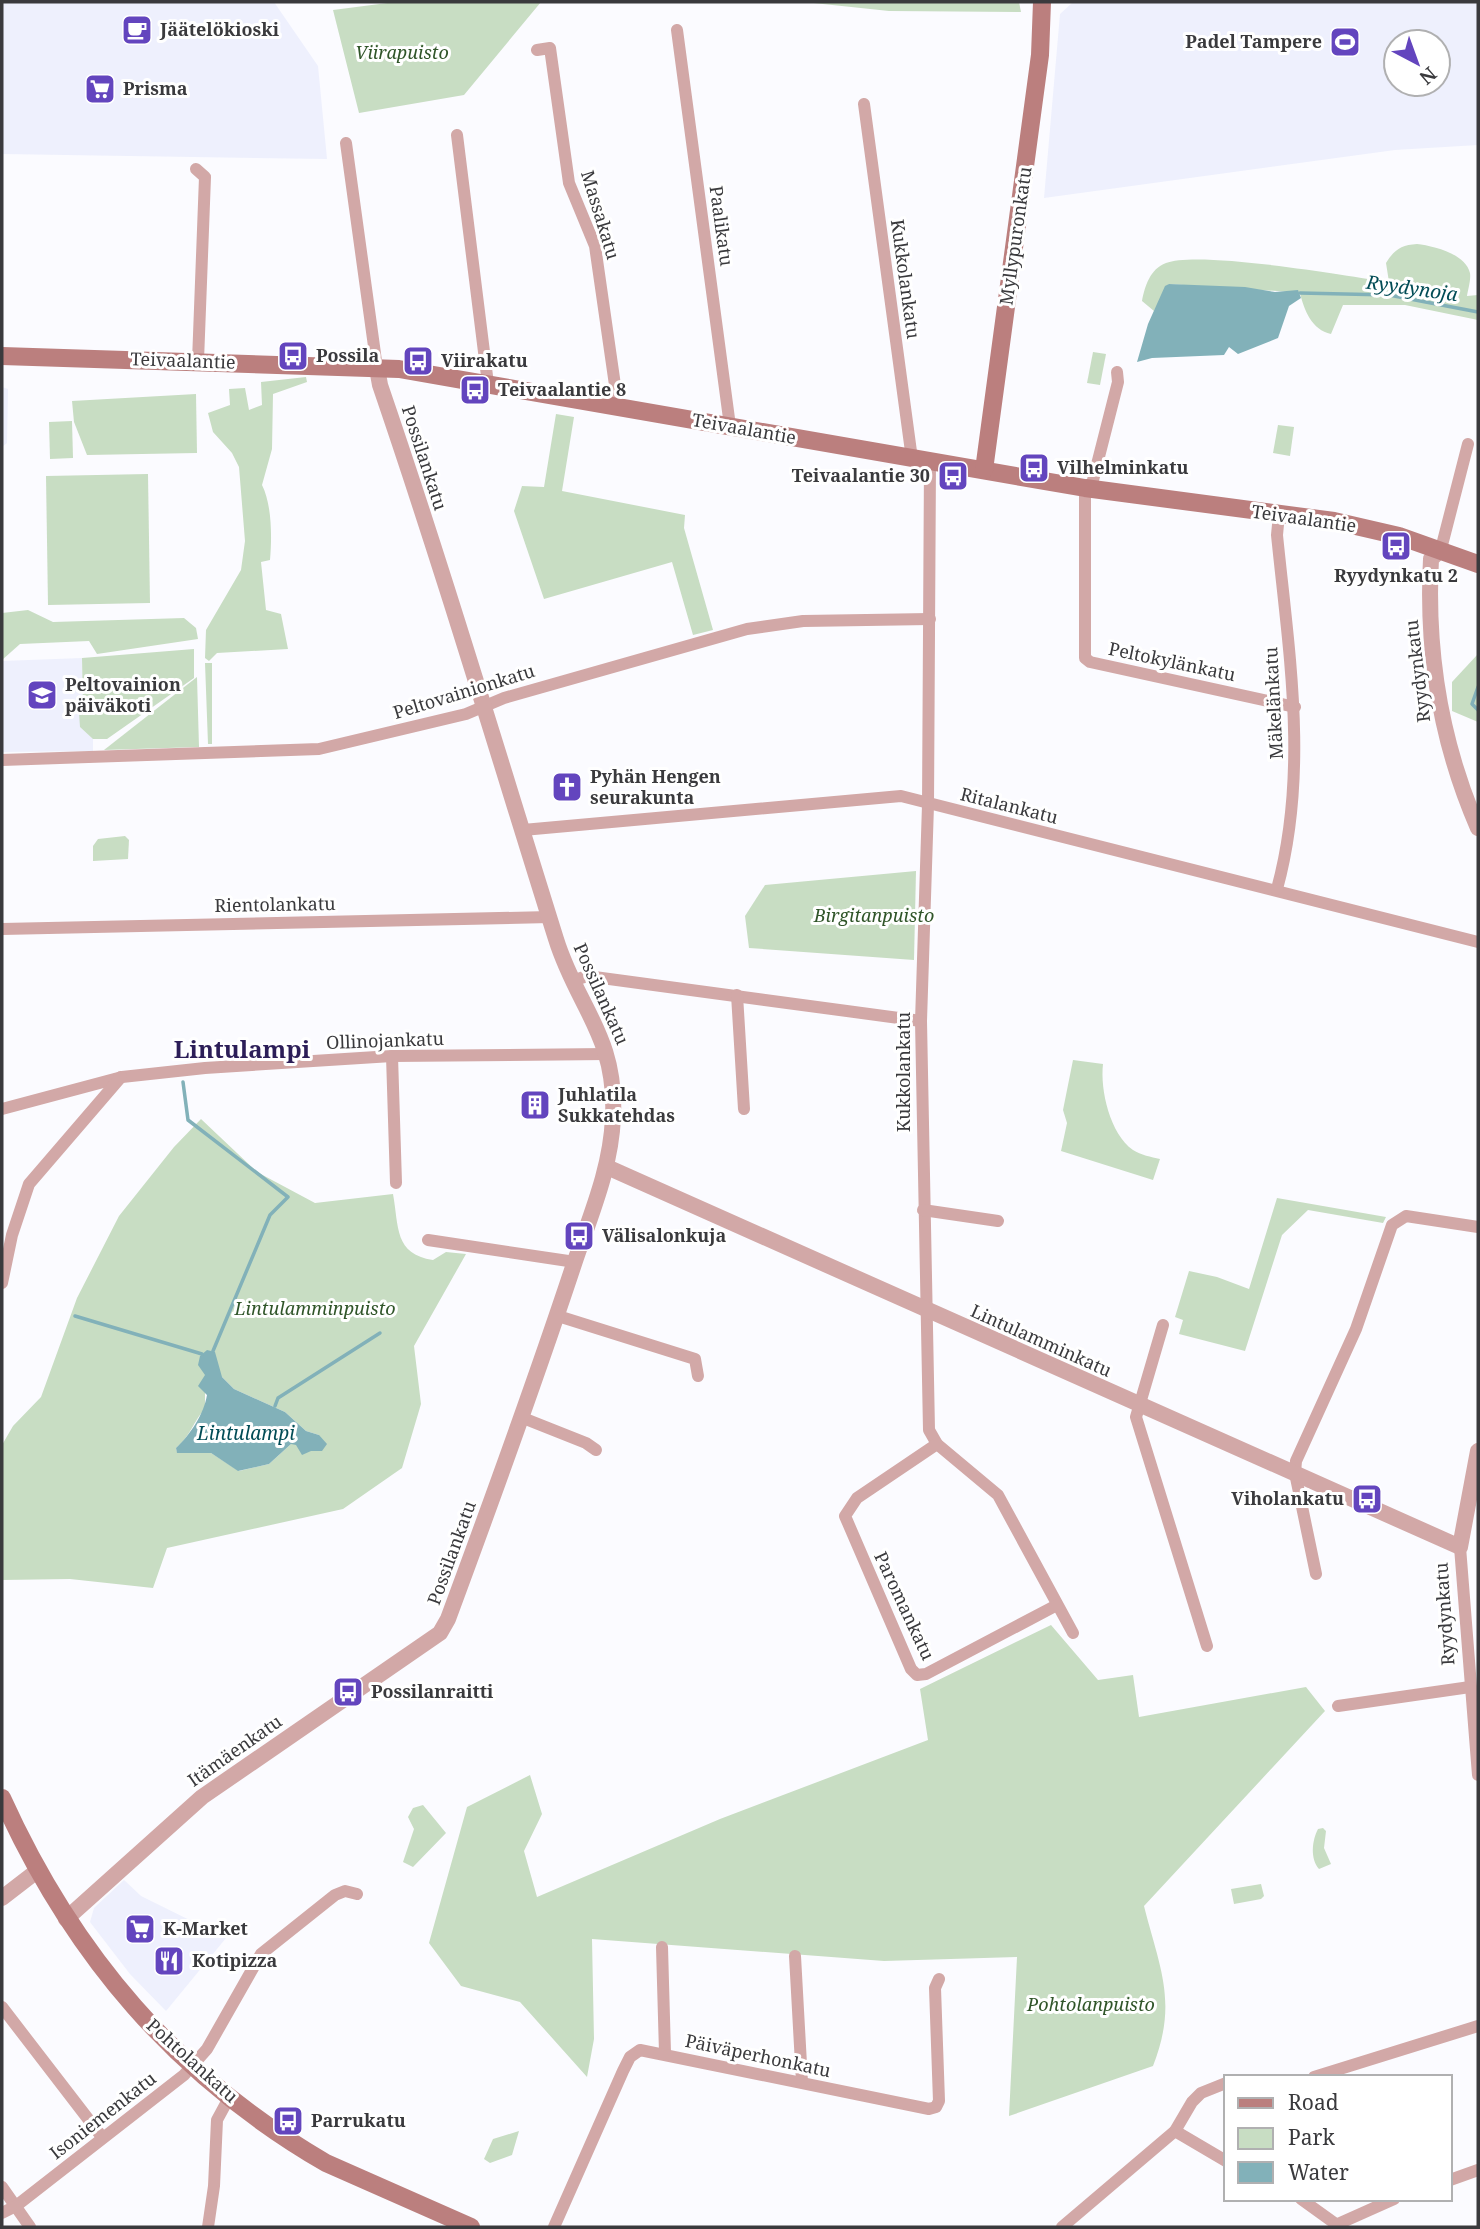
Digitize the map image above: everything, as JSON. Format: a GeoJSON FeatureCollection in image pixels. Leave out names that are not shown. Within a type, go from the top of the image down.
{"type":"FeatureCollection","features":[{"type":"Feature","properties":{"kind":"main road","name":"Myllypuronkatu"},"geometry":{"type":"LineString","coordinates":[[984,470],[1040,55],[1042,2]]}},
{"type":"Feature","properties":{"kind":"main road","name":"Teivaalantie"},"geometry":{"type":"LineString","coordinates":[[2,356],[377,368],[488,384],[1088,488],[1334,521],[1441,548],[1478,564]]}},
{"type":"Feature","properties":{"kind":"main road","name":"Pohtolankatu"},"geometry":{"type":"LineString","coordinates":[[2,1798],[37,1871],[66,1919],[130,2004],[194,2064],[279,2134],[326,2163],[471,2227]]}},
{"type":"Feature","properties":{"kind":"street","name":"Paalikatu"},"geometry":{"type":"LineString","coordinates":[[677,30],[730,426]]}},
{"type":"Feature","properties":{"kind":"street","name":"Massakatu"},"geometry":{"type":"LineString","coordinates":[[537,50],[550,48],[569,183],[595,246],[618,406]]}},
{"type":"Feature","properties":{"kind":"street","name":"Kukkolankatu"},"geometry":{"type":"LineString","coordinates":[[864,104],[921,461],[930,619],[928,804],[921,1021],[929,1430],[937,1444]]}},
{"type":"Feature","properties":{"kind":"street"},"geometry":{"type":"LineString","coordinates":[[457,135],[488,384]]}},
{"type":"Feature","properties":{"kind":"street"},"geometry":{"type":"LineString","coordinates":[[346,143],[377,368]]}},
{"type":"Feature","properties":{"kind":"street"},"geometry":{"type":"LineString","coordinates":[[196,169],[205,177],[198,361]]}},
{"type":"Feature","properties":{"kind":"street","name":"Possilankatu"},"geometry":{"type":"LineString","coordinates":[[377,368],[380,385],[562,956],[607,1054],[614,1111],[607,1167],[558,1316],[523,1418],[448,1619],[440,1633]]}},
{"type":"Feature","properties":{"kind":"street"},"geometry":{"type":"LineString","coordinates":[[1088,488],[1118,382],[1117,372]]}},
{"type":"Feature","properties":{"kind":"street"},"geometry":{"type":"LineString","coordinates":[[1441,548],[1468,444]]}},
{"type":"Feature","properties":{"kind":"street","name":"Peltokylänkatu"},"geometry":{"type":"LineString","coordinates":[[1088,488],[1085,657],[1090,662],[1295,707]]}},
{"type":"Feature","properties":{"kind":"street","name":"Mäkelänkatu"},"geometry":{"type":"LineString","coordinates":[[1277,889],[1287,853],[1295,795],[1295,707],[1277,535],[1279,514]]}},
{"type":"Feature","properties":{"kind":"street","name":"Ryydynkatu"},"geometry":{"type":"LineString","coordinates":[[1441,548],[1431,559],[1434,670],[1440,715],[1460,783],[1478,828]]}},
{"type":"Feature","properties":{"kind":"street","name":"Peltovainionkatu"},"geometry":{"type":"LineString","coordinates":[[2,760],[319,749],[466,714],[484,705],[747,629],[803,621],[930,619]]}},
{"type":"Feature","properties":{"kind":"street","name":"Ritalankatu"},"geometry":{"type":"LineString","coordinates":[[523,830],[901,796],[1478,942]]}},
{"type":"Feature","properties":{"kind":"street","name":"Rientolankatu"},"geometry":{"type":"LineString","coordinates":[[2,929],[550,917]]}},
{"type":"Feature","properties":{"kind":"street"},"geometry":{"type":"LineString","coordinates":[[575,980],[587,976],[921,1021]]}},
{"type":"Feature","properties":{"kind":"street"},"geometry":{"type":"LineString","coordinates":[[737,995],[744,1109]]}},
{"type":"Feature","properties":{"kind":"street","name":"Ollinojankatu"},"geometry":{"type":"LineString","coordinates":[[2,1109],[121,1077],[205,1068],[392,1056],[607,1054]]}},
{"type":"Feature","properties":{"kind":"street"},"geometry":{"type":"LineString","coordinates":[[392,1056],[396,1183]]}},
{"type":"Feature","properties":{"kind":"street"},"geometry":{"type":"LineString","coordinates":[[2,1283],[12,1235],[29,1184],[121,1077]]}},
{"type":"Feature","properties":{"kind":"street","name":"Lintulamminkatu"},"geometry":{"type":"LineString","coordinates":[[607,1167],[1461,1547]]}},
{"type":"Feature","properties":{"kind":"street"},"geometry":{"type":"LineString","coordinates":[[923,1210],[998,1221]]}},
{"type":"Feature","properties":{"kind":"street"},"geometry":{"type":"LineString","coordinates":[[1316,1574],[1295,1473],[1296,1461],[1367,1301],[1392,1225],[1406,1216],[1478,1227]]}},
{"type":"Feature","properties":{"kind":"street"},"geometry":{"type":"LineString","coordinates":[[428,1240],[575,1262]]}},
{"type":"Feature","properties":{"kind":"street"},"geometry":{"type":"LineString","coordinates":[[558,1316],[695,1359],[698,1377]]}},
{"type":"Feature","properties":{"kind":"street"},"geometry":{"type":"LineString","coordinates":[[1164,1325],[1139,1406],[1137,1423],[1206,1646]]}},
{"type":"Feature","properties":{"kind":"street"},"geometry":{"type":"LineString","coordinates":[[523,1418],[586,1443],[596,1450]]}},
{"type":"Feature","properties":{"kind":"street"},"geometry":{"type":"LineString","coordinates":[[937,1444],[998,1495],[1073,1633]]}},
{"type":"Feature","properties":{"kind":"street","name":"Paromankatu"},"geometry":{"type":"LineString","coordinates":[[937,1444],[857,1498],[845,1516],[911,1669],[917,1675],[926,1674],[1057,1605]]}},
{"type":"Feature","properties":{"kind":"street","name":"Ryydynkatu"},"geometry":{"type":"LineString","coordinates":[[1478,1451],[1461,1547],[1478,1775]]}},
{"type":"Feature","properties":{"kind":"street","name":"Itämäenkatu"},"geometry":{"type":"LineString","coordinates":[[66,1919],[202,1797],[440,1633]]}},
{"type":"Feature","properties":{"kind":"street"},"geometry":{"type":"LineString","coordinates":[[1338,1706],[1470,1687]]}},
{"type":"Feature","properties":{"kind":"street"},"geometry":{"type":"LineString","coordinates":[[2,1898],[37,1871]]}},
{"type":"Feature","properties":{"kind":"street","name":"Isoniemenkatu"},"geometry":{"type":"LineString","coordinates":[[2,2213],[16,2206],[184,2075],[207,2049],[261,1954],[335,1895],[345,1891],[357,1894]]}},
{"type":"Feature","properties":{"kind":"street"},"geometry":{"type":"LineString","coordinates":[[662,1947],[664,2053]]}},
{"type":"Feature","properties":{"kind":"street"},"geometry":{"type":"LineString","coordinates":[[795,1956],[802,2082]]}},
{"type":"Feature","properties":{"kind":"street","name":"Päiväperhonkatu"},"geometry":{"type":"LineString","coordinates":[[554,2227],[630,2057],[640,2050],[929,2109],[936,2107],[939,2101],[935,1988],[939,1979]]}},
{"type":"Feature","properties":{"kind":"street"},"geometry":{"type":"LineString","coordinates":[[2,2007],[102,2137]]}},
{"type":"Feature","properties":{"kind":"street"},"geometry":{"type":"LineString","coordinates":[[1320,2075],[1478,2026]]}},
{"type":"Feature","properties":{"kind":"street"},"geometry":{"type":"LineString","coordinates":[[1062,2227],[1175,2131],[1201,2093],[1224,2084]]}},
{"type":"Feature","properties":{"kind":"street"},"geometry":{"type":"LineString","coordinates":[[208,2227],[215,2186],[217,2120],[230,2096]]}},
{"type":"Feature","properties":{"kind":"street"},"geometry":{"type":"LineString","coordinates":[[1175,2131],[1224,2160]]}},
{"type":"Feature","properties":{"kind":"street"},"geometry":{"type":"LineString","coordinates":[[1452,2179],[1478,2170]]}},
{"type":"Feature","properties":{"kind":"street"},"geometry":{"type":"LineString","coordinates":[[2,2187],[30,2227]]}},
{"type":"Feature","properties":{"kind":"street"},"geometry":{"type":"LineString","coordinates":[[1304,2201],[1339,2226],[1390,2201]]}},
{"type":"Feature","properties":{"kind":"shaded area"},"geometry":{"type":"Polygon","coordinates":[[[2,2],[274,2],[318,66],[327,159],[2,154],[2,2]]]}},
{"type":"Feature","properties":{"kind":"shaded area"},"geometry":{"type":"Polygon","coordinates":[[[1083,2],[1478,2],[1478,145],[1395,150],[1044,198],[1060,14],[1072,3],[1083,2]]]}},
{"type":"Feature","properties":{"kind":"shaded area"},"geometry":{"type":"Polygon","coordinates":[[[2,387],[8,389],[7,443],[2,447],[2,387]]]}},
{"type":"Feature","properties":{"kind":"shaded area","name":"Peltovainion päiväkoti"},"geometry":{"type":"Polygon","coordinates":[[[82,658],[83,713],[80,727],[93,739],[93,751],[2,752],[2,661],[82,658]]]}},
{"type":"Feature","properties":{"kind":"shaded area"},"geometry":{"type":"Polygon","coordinates":[[[124,1880],[141,1896],[226,1938],[166,2011],[130,1974],[90,1922],[94,1908],[124,1880]]]}},
{"type":"Feature","properties":{"kind":"green space","name":"Viirapuisto"},"geometry":{"type":"Polygon","coordinates":[[[395,2],[541,2],[464,95],[359,113],[333,10],[395,2]]]}},
{"type":"Feature","properties":{"kind":"green space"},"geometry":{"type":"Polygon","coordinates":[[[804,2],[1019,2],[1021,12],[889,11],[804,2]]]}},
{"type":"Feature","properties":{"kind":"green space"},"geometry":{"type":"Polygon","coordinates":[[[1417,244],[1448,252],[1467,266],[1470,276],[1467,296],[1478,295],[1478,320],[1405,305],[1343,305],[1331,334],[1314,324],[1300,293],[1169,284],[1154,311],[1142,301],[1152,274],[1166,263],[1183,260],[1240,262],[1389,282],[1386,263],[1389,258],[1402,247],[1417,244]]]}},
{"type":"Feature","properties":{"kind":"green space"},"geometry":{"type":"Polygon","coordinates":[[[1093,352],[1106,354],[1100,385],[1087,383],[1093,352]]]}},
{"type":"Feature","properties":{"kind":"green space"},"geometry":{"type":"Polygon","coordinates":[[[306,377],[307,382],[273,394],[272,449],[262,485],[268,502],[271,531],[270,560],[261,562],[266,610],[281,614],[288,649],[217,653],[209,661],[205,658],[206,630],[241,570],[245,541],[239,467],[232,453],[213,432],[208,413],[230,405],[229,389],[245,388],[249,410],[262,405],[261,382],[306,377]]]}},
{"type":"Feature","properties":{"kind":"green space"},"geometry":{"type":"Polygon","coordinates":[[[196,394],[197,453],[87,455],[74,422],[72,401],[196,394]]]}},
{"type":"Feature","properties":{"kind":"green space"},"geometry":{"type":"Polygon","coordinates":[[[556,414],[574,417],[562,491],[685,515],[684,528],[713,630],[693,635],[672,562],[544,599],[514,511],[522,486],[544,487],[556,414]]]}},
{"type":"Feature","properties":{"kind":"green space"},"geometry":{"type":"Polygon","coordinates":[[[72,421],[73,458],[50,459],[49,422],[72,421]]]}},
{"type":"Feature","properties":{"kind":"green space"},"geometry":{"type":"Polygon","coordinates":[[[1278,425],[1294,427],[1290,456],[1273,453],[1278,425]]]}},
{"type":"Feature","properties":{"kind":"green space"},"geometry":{"type":"Polygon","coordinates":[[[148,474],[150,603],[48,605],[46,476],[148,474]]]}},
{"type":"Feature","properties":{"kind":"green space"},"geometry":{"type":"Polygon","coordinates":[[[28,610],[53,622],[184,618],[196,628],[198,639],[97,654],[89,641],[20,644],[2,660],[2,613],[28,610]]]}},
{"type":"Feature","properties":{"kind":"green space"},"geometry":{"type":"Polygon","coordinates":[[[194,649],[194,678],[107,739],[93,739],[80,727],[79,713],[83,712],[82,658],[194,649]]]}},
{"type":"Feature","properties":{"kind":"green space"},"geometry":{"type":"Polygon","coordinates":[[[1478,654],[1478,722],[1452,711],[1452,682],[1478,654]]]}},
{"type":"Feature","properties":{"kind":"green space"},"geometry":{"type":"Polygon","coordinates":[[[205,663],[212,663],[212,744],[208,744],[205,663]]]}},
{"type":"Feature","properties":{"kind":"green space"},"geometry":{"type":"Polygon","coordinates":[[[197,677],[199,747],[104,750],[197,677]]]}},
{"type":"Feature","properties":{"kind":"green space"},"geometry":{"type":"Polygon","coordinates":[[[125,836],[129,840],[128,859],[93,861],[93,846],[98,839],[125,836]]]}},
{"type":"Feature","properties":{"kind":"green space","name":"Birgitanpuisto"},"geometry":{"type":"Polygon","coordinates":[[[916,871],[914,960],[749,948],[745,916],[765,885],[916,871]]]}},
{"type":"Feature","properties":{"kind":"green space"},"geometry":{"type":"Polygon","coordinates":[[[1073,1060],[1103,1064],[1105,1098],[1118,1133],[1133,1150],[1160,1159],[1153,1180],[1061,1151],[1067,1123],[1063,1110],[1073,1060]]]}},
{"type":"Feature","properties":{"kind":"green space","name":"Lintulamminpuisto"},"geometry":{"type":"Polygon","coordinates":[[[201,1119],[257,1172],[315,1203],[393,1194],[401,1237],[411,1252],[420,1257],[433,1260],[446,1252],[466,1254],[414,1346],[421,1404],[402,1468],[343,1509],[167,1548],[153,1588],[70,1579],[2,1580],[2,1445],[13,1426],[41,1397],[77,1298],[119,1216],[174,1147],[201,1119]],[[205,1375],[205,1409],[176,1448],[177,1452],[211,1453],[239,1471],[269,1464],[291,1444],[319,1435],[306,1431],[285,1412],[234,1389],[222,1377],[205,1375]]]}},
{"type":"Feature","properties":{"kind":"green space"},"geometry":{"type":"Polygon","coordinates":[[[1277,1198],[1386,1217],[1383,1223],[1308,1210],[1282,1235],[1245,1351],[1179,1334],[1183,1320],[1175,1317],[1189,1271],[1217,1277],[1249,1289],[1277,1198]]]}},
{"type":"Feature","properties":{"kind":"green space","name":"Pohtolanpuisto"},"geometry":{"type":"Polygon","coordinates":[[[1051,1625],[1098,1680],[1133,1675],[1139,1717],[1306,1687],[1325,1711],[1144,1906],[1164,1986],[1164,2023],[1153,2066],[1009,2116],[1017,1957],[884,1961],[592,1939],[594,2039],[587,2077],[520,2002],[461,1986],[429,1943],[467,1807],[530,1775],[542,1814],[524,1851],[537,1897],[720,1819],[928,1740],[920,1689],[1051,1625]]]}},
{"type":"Feature","properties":{"kind":"green space"},"geometry":{"type":"Polygon","coordinates":[[[423,1805],[446,1833],[413,1867],[403,1862],[414,1829],[408,1817],[413,1808],[423,1805]]]}},
{"type":"Feature","properties":{"kind":"green space"},"geometry":{"type":"Polygon","coordinates":[[[1323,1828],[1326,1831],[1324,1848],[1331,1864],[1319,1869],[1314,1860],[1313,1844],[1318,1829],[1323,1828]]]}},
{"type":"Feature","properties":{"kind":"green space"},"geometry":{"type":"Polygon","coordinates":[[[1261,1884],[1264,1896],[1261,1899],[1234,1904],[1231,1889],[1261,1884]]]}},
{"type":"Feature","properties":{"kind":"green space"},"geometry":{"type":"Polygon","coordinates":[[[519,2131],[512,2155],[490,2163],[484,2159],[493,2139],[519,2131]]]}},
{"type":"Feature","properties":{"kind":"water"},"geometry":{"type":"Polygon","coordinates":[[[1165,286],[1245,287],[1275,292],[1298,290],[1301,298],[1289,306],[1278,338],[1238,354],[1229,347],[1224,355],[1152,358],[1137,362],[1148,324],[1165,286]]]}},
{"type":"Feature","properties":{"kind":"water","name":"Lintulampi"},"geometry":{"type":"Polygon","coordinates":[[[207,1350],[215,1352],[222,1377],[234,1389],[285,1412],[306,1431],[319,1435],[327,1444],[322,1451],[311,1451],[302,1455],[296,1445],[291,1444],[269,1464],[238,1471],[211,1453],[177,1453],[176,1448],[196,1424],[203,1409],[207,1395],[198,1386],[205,1375],[198,1365],[200,1356],[207,1350]]]}},
{"type":"Feature","properties":{"kind":"waterway","name":"Ryydynoja"},"geometry":{"type":"LineString","coordinates":[[1300,293],[1389,295],[1478,312]]}},
{"type":"Feature","properties":{"kind":"waterway","name":"Ryydynoja"},"geometry":{"type":"LineString","coordinates":[[1478,687],[1472,704],[1478,710]]}},
{"type":"Feature","properties":{"kind":"waterway"},"geometry":{"type":"LineString","coordinates":[[183,1082],[188,1120],[288,1197],[270,1215],[213,1351]]}},
{"type":"Feature","properties":{"kind":"waterway"},"geometry":{"type":"LineString","coordinates":[[75,1316],[202,1354]]}},
{"type":"Feature","properties":{"kind":"waterway"},"geometry":{"type":"LineString","coordinates":[[275,1406],[278,1398],[380,1333]]}},
{"type":"Feature","properties":{"kind":"place","name":"Jäätelökioski"},"geometry":{"type":"Point","coordinates":[137,30]}},
{"type":"Feature","properties":{"kind":"place","name":"Padel Tampere"},"geometry":{"type":"Point","coordinates":[1345,42]}},
{"type":"Feature","properties":{"kind":"place","name":"Prisma"},"geometry":{"type":"Point","coordinates":[100,89]}},
{"type":"Feature","properties":{"kind":"place","name":"Possila"},"geometry":{"type":"Point","coordinates":[293,356]}},
{"type":"Feature","properties":{"kind":"place","name":"Viirakatu"},"geometry":{"type":"Point","coordinates":[418,361]}},
{"type":"Feature","properties":{"kind":"place","name":"Teivaalantie 8"},"geometry":{"type":"Point","coordinates":[475,390]}},
{"type":"Feature","properties":{"kind":"place","name":"Vilhelminkatu"},"geometry":{"type":"Point","coordinates":[1034,468]}},
{"type":"Feature","properties":{"kind":"place","name":"Teivaalantie 30"},"geometry":{"type":"Point","coordinates":[953,476]}},
{"type":"Feature","properties":{"kind":"place","name":"Ryydynkatu 2"},"geometry":{"type":"Point","coordinates":[1396,546]}},
{"type":"Feature","properties":{"kind":"place","name":"Peltovainion päiväkoti"},"geometry":{"type":"Point","coordinates":[42,695]}},
{"type":"Feature","properties":{"kind":"place","name":"Pyhän Hengen seurakunta"},"geometry":{"type":"Point","coordinates":[567,787]}},
{"type":"Feature","properties":{"kind":"place","name":"Juhlatila Sukkatehdas"},"geometry":{"type":"Point","coordinates":[535,1105]}},
{"type":"Feature","properties":{"kind":"place","name":"Välisalonkuja"},"geometry":{"type":"Point","coordinates":[579,1236]}},
{"type":"Feature","properties":{"kind":"place","name":"Viholankatu"},"geometry":{"type":"Point","coordinates":[1367,1499]}},
{"type":"Feature","properties":{"kind":"place","name":"Possilanraitti"},"geometry":{"type":"Point","coordinates":[348,1692]}},
{"type":"Feature","properties":{"kind":"place","name":"K-Market"},"geometry":{"type":"Point","coordinates":[140,1929]}},
{"type":"Feature","properties":{"kind":"place","name":"Kotipizza"},"geometry":{"type":"Point","coordinates":[169,1961]}},
{"type":"Feature","properties":{"kind":"place","name":"Parrukatu"},"geometry":{"type":"Point","coordinates":[288,2121]}},
{"type":"Feature","properties":{"kind":"district","name":"Lintulampi"},"geometry":{"type":"Point","coordinates":[242,1050]}}]}
